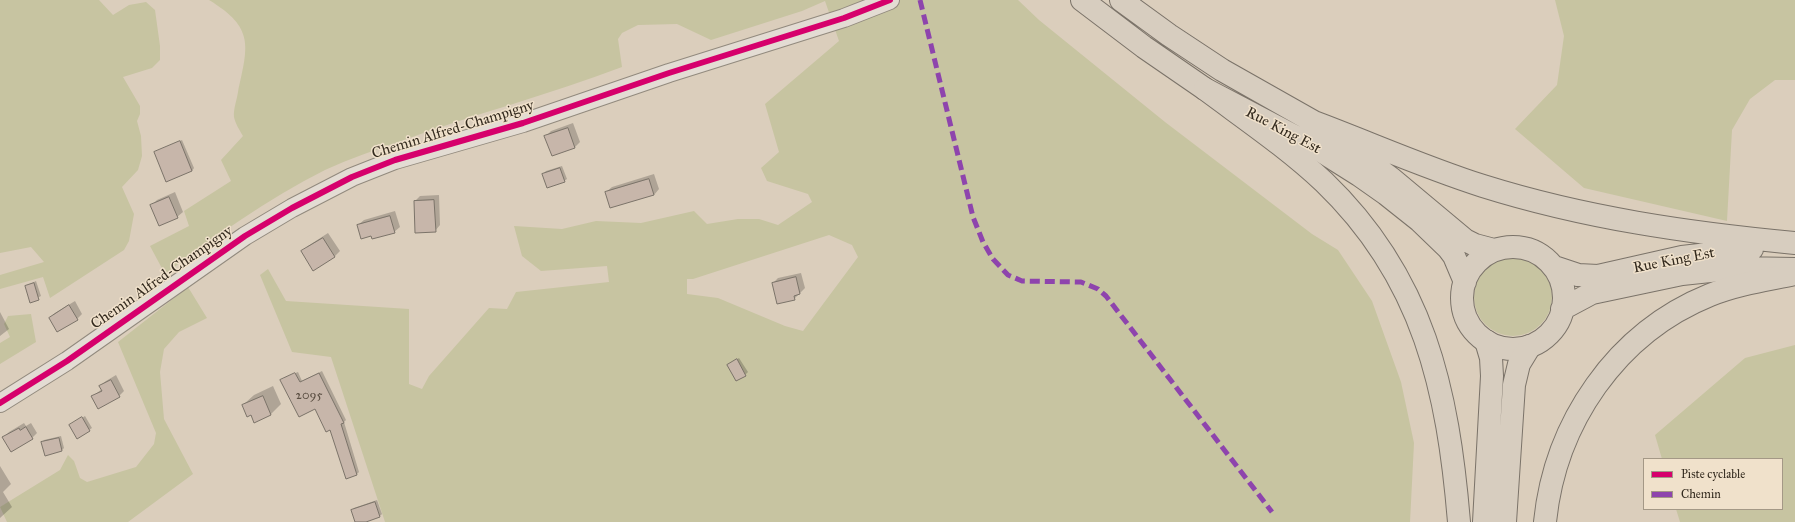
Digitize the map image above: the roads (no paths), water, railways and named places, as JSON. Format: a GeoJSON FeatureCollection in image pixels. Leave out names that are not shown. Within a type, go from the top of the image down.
{"type":"FeatureCollection","features":[{"type":"Feature","properties":{"kind":"main road","name":"Rue King Est"},"geometry":{"type":"LineString","coordinates":[[1082,0],[1154,55],[1205,89],[1322,151],[1386,194],[1420,221],[1448,248],[1454,256],[1464,282]]}},
{"type":"Feature","properties":{"kind":"main road","name":"Rue King Est"},"geometry":{"type":"LineString","coordinates":[[1121,0],[1168,35],[1219,68],[1314,122],[1392,178],[1460,237],[1472,244],[1494,250]]}},
{"type":"Feature","properties":{"kind":"main road"},"geometry":{"type":"LineString","coordinates":[[1205,89],[1284,149],[1323,182],[1367,229],[1392,267],[1418,318],[1436,370],[1450,439],[1459,522]]}},
{"type":"Feature","properties":{"kind":"main road"},"geometry":{"type":"LineString","coordinates":[[1314,122],[1457,178],[1500,192],[1561,208],[1656,227],[1795,244]]}},
{"type":"Feature","properties":{"kind":"main road","name":"Rue King Est"},"geometry":{"type":"LineString","coordinates":[[1554,268],[1578,275],[1598,276],[1700,254],[1795,244]]}},
{"type":"Feature","properties":{"kind":"main road"},"geometry":{"type":"LineString","coordinates":[[1512,247],[1529,249],[1544,257],[1554,268],[1562,286],[1562,309],[1558,320],[1549,334],[1530,346],[1517,349],[1505,348],[1486,341],[1474,330],[1465,315],[1462,298],[1464,282],[1474,264],[1483,256],[1494,250],[1512,247]]}},
{"type":"Feature","properties":{"kind":"main road","name":"Rue King Est"},"geometry":{"type":"LineString","coordinates":[[1562,309],[1592,293],[1656,279],[1724,269],[1795,269]]}},
{"type":"Feature","properties":{"kind":"main road"},"geometry":{"type":"LineString","coordinates":[[1545,522],[1553,472],[1568,432],[1596,386],[1628,349],[1664,320],[1703,298],[1733,287],[1795,274]]}},
{"type":"Feature","properties":{"kind":"main road"},"geometry":{"type":"LineString","coordinates":[[1484,522],[1492,376],[1486,341]]}},
{"type":"Feature","properties":{"kind":"main road"},"geometry":{"type":"LineString","coordinates":[[1505,522],[1514,385],[1518,367],[1530,346]]}},
{"type":"Feature","properties":{"kind":"street","name":"Chemin Alfred-Champigny"},"geometry":{"type":"LineString","coordinates":[[0,403],[67,361],[245,236],[292,208],[352,177],[395,160],[523,123],[668,73],[844,18],[890,0]]}}]}
